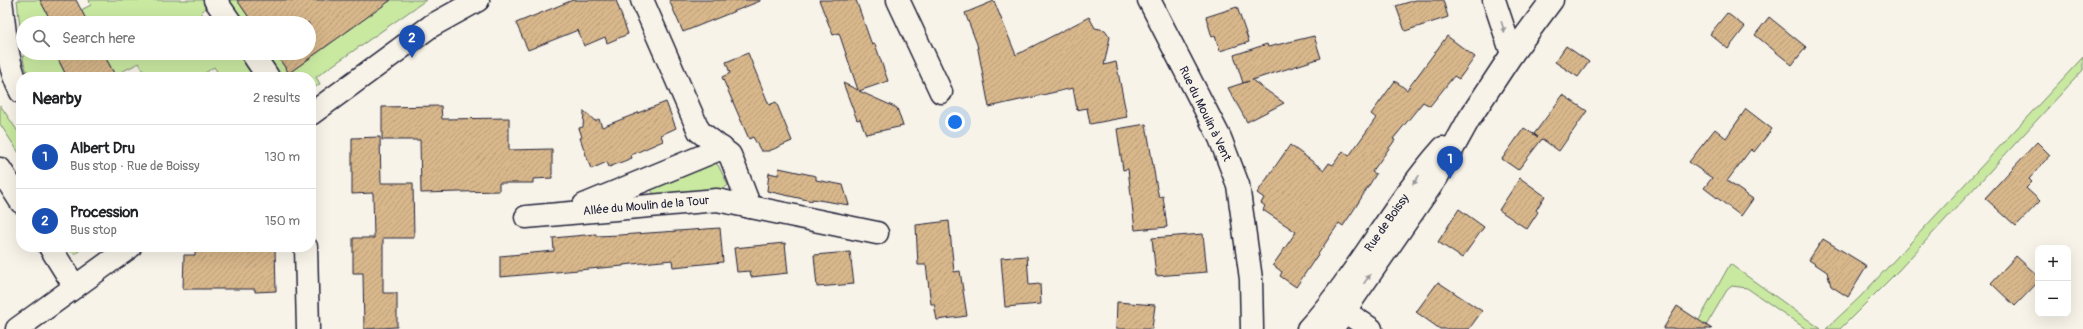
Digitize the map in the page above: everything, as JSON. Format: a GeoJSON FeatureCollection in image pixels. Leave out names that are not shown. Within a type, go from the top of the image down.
{"type":"FeatureCollection","features":[{"type":"Feature","properties":{"kind":"street"},"geometry":{"type":"LineString","coordinates":[[1,0],[7,50],[16,81]]}},
{"type":"Feature","properties":{"kind":"street"},"geometry":{"type":"LineString","coordinates":[[215,0],[226,16]]}},
{"type":"Feature","properties":{"kind":"street"},"geometry":{"type":"LineString","coordinates":[[316,110],[431,26],[478,0]]}},
{"type":"Feature","properties":{"kind":"street"},"geometry":{"type":"LineString","coordinates":[[642,0],[700,130],[730,155],[750,207]]}},
{"type":"Feature","properties":{"kind":"street"},"geometry":{"type":"LineString","coordinates":[[898,0],[941,92]]}},
{"type":"Feature","properties":{"kind":"street","name":"Rue du Moulin à Vent"},"geometry":{"type":"LineString","coordinates":[[1149,0],[1220,138],[1238,185],[1251,278],[1252,329]]}},
{"type":"Feature","properties":{"kind":"street"},"geometry":{"type":"LineString","coordinates":[[1494,0],[1512,54]]}},
{"type":"Feature","properties":{"kind":"street","name":"Rue de Boissy"},"geometry":{"type":"LineString","coordinates":[[1308,329],[1338,307],[1437,178],[1469,119],[1512,54],[1552,0]]}},
{"type":"Feature","properties":{"kind":"street","name":"Allée du Moulin de la Tour"},"geometry":{"type":"LineString","coordinates":[[565,213],[722,148]]}},
{"type":"Feature","properties":{"kind":"street"},"geometry":{"type":"LineString","coordinates":[[0,169],[16,194]]}},
{"type":"Feature","properties":{"kind":"street","name":"Allée du Moulin de la Tour"},"geometry":{"type":"LineString","coordinates":[[526,217],[718,200],[877,233]]}},
{"type":"Feature","properties":{"kind":"street"},"geometry":{"type":"LineString","coordinates":[[53,252],[75,287]]}},
{"type":"Feature","properties":{"kind":"street"},"geometry":{"type":"LineString","coordinates":[[17,329],[123,252]]}},
{"type":"Feature","properties":{"kind":"street"},"geometry":{"type":"LineString","coordinates":[[306,252],[308,329]]}},
{"type":"Feature","properties":{"kind":"street"},"geometry":{"type":"LineString","coordinates":[[1338,307],[1371,329]]}},
{"type":"Feature","properties":{"kind":"street","name":"Rue de Boissy"},"geometry":{"type":"LineString","coordinates":[[1332,329],[1338,307]]}},
{"type":"Feature","properties":{"kind":"green space"},"geometry":{"type":"Polygon","coordinates":[[[17,0],[40,0],[48,16],[19,16],[17,0]]]}},
{"type":"Feature","properties":{"kind":"green space"},"geometry":{"type":"Polygon","coordinates":[[[89,0],[251,0],[241,6],[248,16],[226,16],[216,1],[201,12],[204,16],[84,16],[81,10],[91,5],[89,0]]]}},
{"type":"Feature","properties":{"kind":"green space"},"geometry":{"type":"Polygon","coordinates":[[[391,0],[426,0],[316,77],[316,72],[290,72],[307,60],[316,60],[316,54],[391,0]]]}},
{"type":"Feature","properties":{"kind":"green space"},"geometry":{"type":"Polygon","coordinates":[[[16,39],[16,50],[7,49],[7,45],[16,39]]]}},
{"type":"Feature","properties":{"kind":"green space"},"geometry":{"type":"Polygon","coordinates":[[[2083,57],[2083,70],[1898,271],[1840,329],[1826,329],[1860,297],[2083,57]]]}},
{"type":"Feature","properties":{"kind":"green space"},"geometry":{"type":"Polygon","coordinates":[[[23,60],[58,60],[64,72],[27,72],[23,60]]]}},
{"type":"Feature","properties":{"kind":"green space"},"geometry":{"type":"Polygon","coordinates":[[[107,60],[280,60],[288,72],[218,72],[214,67],[206,72],[144,72],[139,63],[121,72],[113,72],[107,60]]]}},
{"type":"Feature","properties":{"kind":"green space"},"geometry":{"type":"Polygon","coordinates":[[[316,77],[320,84],[316,87],[316,77]]]}},
{"type":"Feature","properties":{"kind":"green space"},"geometry":{"type":"Polygon","coordinates":[[[0,105],[16,129],[16,148],[0,124],[0,105]]]}},
{"type":"Feature","properties":{"kind":"green space"},"geometry":{"type":"Polygon","coordinates":[[[715,163],[718,165],[728,185],[721,192],[656,196],[651,190],[653,185],[715,163]]]}},
{"type":"Feature","properties":{"kind":"green space"},"geometry":{"type":"Polygon","coordinates":[[[1730,264],[1821,329],[1806,329],[1747,288],[1732,286],[1727,290],[1704,329],[1694,329],[1730,264]]]}},
{"type":"Feature","properties":{"kind":"building"},"geometry":{"type":"Polygon","coordinates":[[[40,0],[76,0],[84,16],[48,16],[40,0]]]}},
{"type":"Feature","properties":{"kind":"building"},"geometry":{"type":"Polygon","coordinates":[[[237,0],[391,0],[316,54],[316,16],[248,16],[237,0]]]}},
{"type":"Feature","properties":{"kind":"building"},"geometry":{"type":"Polygon","coordinates":[[[573,0],[616,0],[628,34],[607,43],[605,37],[584,46],[578,30],[528,50],[516,23],[573,0]]]}},
{"type":"Feature","properties":{"kind":"building"},"geometry":{"type":"Polygon","coordinates":[[[669,0],[760,0],[760,1],[683,32],[669,0]]]}},
{"type":"Feature","properties":{"kind":"building"},"geometry":{"type":"Polygon","coordinates":[[[819,0],[856,0],[872,45],[875,44],[888,81],[859,91],[897,108],[903,126],[866,134],[860,119],[857,120],[843,83],[858,90],[839,33],[833,35],[819,0]]]}},
{"type":"Feature","properties":{"kind":"building"},"geometry":{"type":"Polygon","coordinates":[[[1416,0],[1443,0],[1448,17],[1405,31],[1396,6],[1416,0]]]}},
{"type":"Feature","properties":{"kind":"building"},"geometry":{"type":"Polygon","coordinates":[[[994,1],[1016,55],[1089,17],[1095,28],[1105,30],[1110,37],[1104,65],[1116,62],[1127,117],[1090,124],[1087,108],[1077,110],[1073,88],[989,107],[977,44],[965,13],[994,1]]]}},
{"type":"Feature","properties":{"kind":"building"},"geometry":{"type":"Polygon","coordinates":[[[1237,7],[1249,42],[1220,51],[1215,36],[1212,37],[1206,17],[1237,7]]]}},
{"type":"Feature","properties":{"kind":"building"},"geometry":{"type":"Polygon","coordinates":[[[1727,13],[1745,27],[1728,49],[1710,34],[1727,13]]]}},
{"type":"Feature","properties":{"kind":"building"},"geometry":{"type":"Polygon","coordinates":[[[1769,17],[1806,47],[1792,65],[1755,35],[1769,17]]]}},
{"type":"Feature","properties":{"kind":"building"},"geometry":{"type":"Polygon","coordinates":[[[1314,36],[1321,58],[1252,80],[1284,103],[1247,122],[1228,88],[1243,83],[1234,55],[1267,44],[1268,47],[1314,36]]]}},
{"type":"Feature","properties":{"kind":"building"},"geometry":{"type":"Polygon","coordinates":[[[1447,36],[1475,57],[1459,79],[1454,76],[1430,106],[1423,102],[1393,139],[1395,140],[1372,172],[1376,174],[1355,208],[1343,226],[1339,223],[1296,287],[1280,276],[1282,272],[1273,265],[1296,232],[1263,210],[1265,206],[1261,203],[1264,198],[1257,193],[1290,145],[1324,170],[1329,163],[1333,165],[1343,151],[1349,156],[1376,118],[1371,114],[1395,81],[1407,90],[1447,36]]]}},
{"type":"Feature","properties":{"kind":"building"},"geometry":{"type":"Polygon","coordinates":[[[1566,46],[1589,62],[1578,77],[1555,62],[1566,46]]]}},
{"type":"Feature","properties":{"kind":"building"},"geometry":{"type":"Polygon","coordinates":[[[748,53],[769,105],[776,102],[792,141],[769,151],[761,151],[753,137],[749,139],[722,77],[730,73],[726,62],[748,53]]]}},
{"type":"Feature","properties":{"kind":"building"},"geometry":{"type":"Polygon","coordinates":[[[58,60],[107,60],[113,72],[64,72],[58,60]]]}},
{"type":"Feature","properties":{"kind":"building"},"geometry":{"type":"Polygon","coordinates":[[[280,60],[307,60],[290,72],[288,72],[280,60]]]}},
{"type":"Feature","properties":{"kind":"building"},"geometry":{"type":"Polygon","coordinates":[[[1563,95],[1587,111],[1559,151],[1542,139],[1518,170],[1502,159],[1524,128],[1538,137],[1534,134],[1563,95]]]}},
{"type":"Feature","properties":{"kind":"building"},"geometry":{"type":"Polygon","coordinates":[[[666,102],[676,128],[661,135],[663,141],[631,155],[632,158],[609,167],[607,162],[591,169],[580,138],[582,137],[579,128],[583,127],[584,111],[595,121],[599,119],[602,127],[666,102]]]}},
{"type":"Feature","properties":{"kind":"building"},"geometry":{"type":"Polygon","coordinates":[[[441,106],[442,119],[509,118],[509,150],[552,149],[552,178],[533,179],[533,183],[499,183],[499,191],[421,193],[420,140],[382,140],[382,107],[441,106]]]}},
{"type":"Feature","properties":{"kind":"building"},"geometry":{"type":"Polygon","coordinates":[[[1746,109],[1772,129],[1754,152],[1751,149],[1727,181],[1753,199],[1741,216],[1704,188],[1712,178],[1689,162],[1715,129],[1726,138],[1746,109]]]}},
{"type":"Feature","properties":{"kind":"building"},"geometry":{"type":"Polygon","coordinates":[[[1146,124],[1157,189],[1159,197],[1163,196],[1167,227],[1135,230],[1128,169],[1123,170],[1117,129],[1146,124]]]}},
{"type":"Feature","properties":{"kind":"building"},"geometry":{"type":"Polygon","coordinates":[[[380,137],[381,183],[413,183],[414,238],[383,238],[383,293],[397,293],[397,327],[364,329],[363,273],[353,273],[353,238],[374,238],[373,193],[352,194],[352,138],[380,137]]]}},
{"type":"Feature","properties":{"kind":"building"},"geometry":{"type":"Polygon","coordinates":[[[2037,142],[2050,155],[2029,179],[2032,182],[2026,188],[2040,201],[2016,226],[1985,198],[2037,142]]]}},
{"type":"Feature","properties":{"kind":"building"},"geometry":{"type":"Polygon","coordinates":[[[779,168],[816,176],[816,180],[843,185],[849,205],[812,199],[812,201],[767,191],[769,173],[778,175],[779,168]]]}},
{"type":"Feature","properties":{"kind":"building"},"geometry":{"type":"Polygon","coordinates":[[[1520,178],[1545,196],[1536,210],[1538,212],[1527,229],[1499,210],[1520,178]]]}},
{"type":"Feature","properties":{"kind":"building"},"geometry":{"type":"Polygon","coordinates":[[[1459,209],[1484,227],[1462,258],[1438,242],[1459,209]]]}},
{"type":"Feature","properties":{"kind":"building"},"geometry":{"type":"Polygon","coordinates":[[[949,221],[954,272],[960,271],[967,316],[937,320],[934,304],[931,304],[926,265],[918,265],[916,225],[949,221]]]}},
{"type":"Feature","properties":{"kind":"building"},"geometry":{"type":"Polygon","coordinates":[[[720,228],[723,262],[673,267],[672,260],[500,277],[500,256],[554,251],[553,238],[596,234],[596,236],[620,235],[720,228]]]}},
{"type":"Feature","properties":{"kind":"building"},"geometry":{"type":"Polygon","coordinates":[[[1203,234],[1207,272],[1156,276],[1152,238],[1203,234]]]}},
{"type":"Feature","properties":{"kind":"building"},"geometry":{"type":"Polygon","coordinates":[[[1823,239],[1867,266],[1848,297],[1831,286],[1827,272],[1809,260],[1823,239]]]}},
{"type":"Feature","properties":{"kind":"building"},"geometry":{"type":"Polygon","coordinates":[[[785,243],[788,273],[751,277],[750,271],[737,272],[734,248],[785,243]]]}},
{"type":"Feature","properties":{"kind":"building"},"geometry":{"type":"Polygon","coordinates":[[[195,252],[275,252],[276,291],[255,292],[255,289],[183,289],[184,255],[195,255],[195,252]]]}},
{"type":"Feature","properties":{"kind":"building"},"geometry":{"type":"Polygon","coordinates":[[[850,252],[854,284],[817,287],[814,255],[850,252]]]}},
{"type":"Feature","properties":{"kind":"building"},"geometry":{"type":"Polygon","coordinates":[[[1027,256],[1029,285],[1040,284],[1041,304],[1005,307],[1001,258],[1027,256]]]}},
{"type":"Feature","properties":{"kind":"building"},"geometry":{"type":"Polygon","coordinates":[[[2016,256],[2035,273],[2035,285],[2015,306],[1991,283],[2016,256]]]}},
{"type":"Feature","properties":{"kind":"building"},"geometry":{"type":"Polygon","coordinates":[[[1438,282],[1482,311],[1469,329],[1440,329],[1416,312],[1438,282]]]}},
{"type":"Feature","properties":{"kind":"building"},"geometry":{"type":"Polygon","coordinates":[[[1117,302],[1155,305],[1152,329],[1116,329],[1117,302]]]}},
{"type":"Feature","properties":{"kind":"building"},"geometry":{"type":"Polygon","coordinates":[[[1677,306],[1712,329],[1663,329],[1677,306]]]}},
{"type":"Feature","properties":{"kind":"place","name":"Procession"},"geometry":{"type":"Point","coordinates":[412,58]}},
{"type":"Feature","properties":{"kind":"place","name":"Albert Dru"},"geometry":{"type":"Point","coordinates":[1450,179]}}]}
